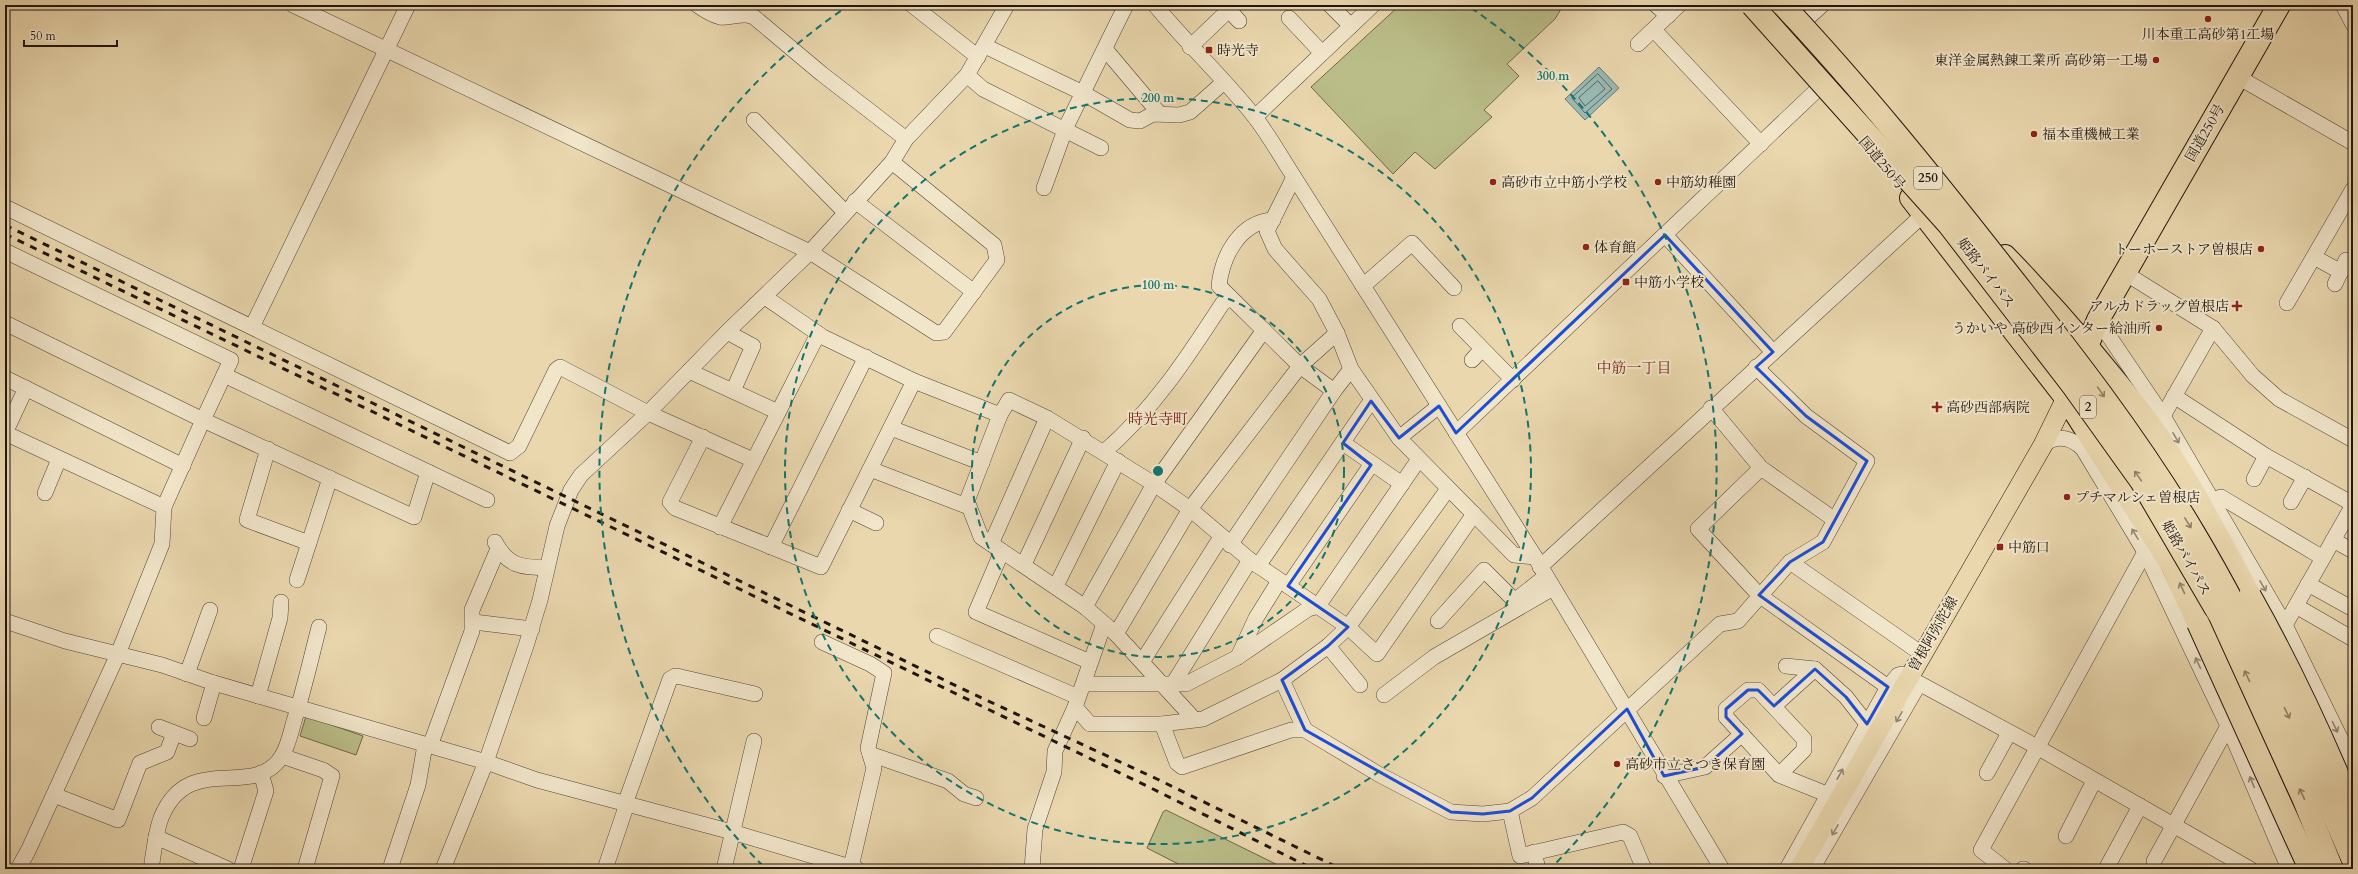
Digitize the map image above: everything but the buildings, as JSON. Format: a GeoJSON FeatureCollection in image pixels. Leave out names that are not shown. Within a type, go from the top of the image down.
{"type":"FeatureCollection","features":[{"type":"Feature","properties":{"kind":"highway","name":"国道250号"},"geometry":{"type":"LineString","coordinates":[[1744,5],[1819,88],[1925,213],[2066,398]]}},
{"type":"Feature","properties":{"kind":"highway","name":"姫路バイパス"},"geometry":{"type":"LineString","coordinates":[[1752,5],[1949,225],[2073,386],[2141,481],[2220,616],[2304,800],[2332,869]]}},
{"type":"Feature","properties":{"kind":"highway","name":"国道250号"},"geometry":{"type":"LineString","coordinates":[[1774,5],[1909,157],[2037,289],[2087,346]]}},
{"type":"Feature","properties":{"kind":"highway","name":"姫路バイパス"},"geometry":{"type":"LineString","coordinates":[[1783,5],[1914,153],[2092,378],[2155,469],[2196,535],[2248,631],[2313,769],[2353,860]]}},
{"type":"Feature","properties":{"kind":"highway","name":"国道250号"},"geometry":{"type":"LineString","coordinates":[[2066,398],[2098,320],[2279,5]]}},
{"type":"Feature","properties":{"kind":"highway"},"geometry":{"type":"LineString","coordinates":[[2087,346],[2147,422],[2201,507],[2270,631],[2330,756],[2353,811]]}},
{"type":"Feature","properties":{"kind":"highway"},"geometry":{"type":"LineString","coordinates":[[2066,398],[2089,445],[2121,497],[2172,566],[2310,869]]}},
{"type":"Feature","properties":{"kind":"main road","name":"曽根阿弥陀線"},"geometry":{"type":"LineString","coordinates":[[1798,869],[1914,681],[1922,654],[2043,445],[2066,398]]}},
{"type":"Feature","properties":{"kind":"street"},"geometry":{"type":"LineString","coordinates":[[293,5],[810,252],[936,333],[944,332],[997,260],[994,245],[892,162]]}},
{"type":"Feature","properties":{"kind":"street"},"geometry":{"type":"LineString","coordinates":[[252,326],[408,5]]}},
{"type":"Feature","properties":{"kind":"street"},"geometry":{"type":"LineString","coordinates":[[697,5],[709,13],[722,17],[747,14],[754,17],[822,74],[906,140]]}},
{"type":"Feature","properties":{"kind":"street"},"geometry":{"type":"LineString","coordinates":[[912,5],[982,52],[1083,93],[1130,120],[1140,121],[1159,114],[1179,115],[1190,112],[1224,82]]}},
{"type":"Feature","properties":{"kind":"street"},"geometry":{"type":"LineString","coordinates":[[443,869],[486,762],[532,629],[557,526],[571,490],[581,475],[648,414],[727,332],[766,297],[810,252],[892,162],[906,140],[967,75],[982,52],[1007,5]]}},
{"type":"Feature","properties":{"kind":"street"},"geometry":{"type":"LineString","coordinates":[[1044,188],[1064,129],[1126,5]]}},
{"type":"Feature","properties":{"kind":"street"},"geometry":{"type":"LineString","coordinates":[[1154,5],[1190,47],[1255,117],[1544,572],[1627,709],[1664,776],[1722,869]]}},
{"type":"Feature","properties":{"kind":"street"},"geometry":{"type":"LineString","coordinates":[[1330,5],[1351,26]]}},
{"type":"Feature","properties":{"kind":"street"},"geometry":{"type":"LineString","coordinates":[[1255,117],[1373,5]]}},
{"type":"Feature","properties":{"kind":"street"},"geometry":{"type":"LineString","coordinates":[[1656,5],[1668,16]]}},
{"type":"Feature","properties":{"kind":"street"},"geometry":{"type":"LineString","coordinates":[[1638,44],[1679,5]]}},
{"type":"Feature","properties":{"kind":"street"},"geometry":{"type":"LineString","coordinates":[[1796,29],[1822,5]]}},
{"type":"Feature","properties":{"kind":"street"},"geometry":{"type":"LineString","coordinates":[[2343,5],[2353,24]]}},
{"type":"Feature","properties":{"kind":"street"},"geometry":{"type":"LineString","coordinates":[[1190,47],[1234,12]]}},
{"type":"Feature","properties":{"kind":"street"},"geometry":{"type":"LineString","coordinates":[[1289,18],[1322,53]]}},
{"type":"Feature","properties":{"kind":"street"},"geometry":{"type":"LineString","coordinates":[[1654,30],[1760,144]]}},
{"type":"Feature","properties":{"kind":"street"},"geometry":{"type":"LineString","coordinates":[[1105,49],[1159,114]]}},
{"type":"Feature","properties":{"kind":"street"},"geometry":{"type":"LineString","coordinates":[[967,75],[983,89],[1101,148]]}},
{"type":"Feature","properties":{"kind":"street"},"geometry":{"type":"LineString","coordinates":[[2238,77],[2353,143]]}},
{"type":"Feature","properties":{"kind":"street"},"geometry":{"type":"LineString","coordinates":[[1456,433],[1819,88]]}},
{"type":"Feature","properties":{"kind":"street"},"geometry":{"type":"LineString","coordinates":[[754,120],[762,138],[850,207],[974,292]]}},
{"type":"Feature","properties":{"kind":"street"},"geometry":{"type":"LineString","coordinates":[[1294,177],[1267,231],[1275,249],[1319,299],[1337,333],[1351,369],[1371,401],[1398,438],[1514,555],[1544,572]]}},
{"type":"Feature","properties":{"kind":"street"},"geometry":{"type":"LineString","coordinates":[[2287,303],[2352,195]]}},
{"type":"Feature","properties":{"kind":"street"},"geometry":{"type":"LineString","coordinates":[[5,207],[510,453],[519,446],[556,370],[560,367],[648,414],[753,460]]}},
{"type":"Feature","properties":{"kind":"street"},"geometry":{"type":"LineString","coordinates":[[1438,621],[1484,570],[1513,599],[1517,599],[1711,408],[1925,213]]}},
{"type":"Feature","properties":{"kind":"street"},"geometry":{"type":"LineString","coordinates":[[1273,220],[1260,221],[1247,228],[1231,250],[1220,272],[1219,286],[1300,366],[1334,391]]}},
{"type":"Feature","properties":{"kind":"street"},"geometry":{"type":"LineString","coordinates":[[1665,235],[1773,352]]}},
{"type":"Feature","properties":{"kind":"street"},"geometry":{"type":"LineString","coordinates":[[1363,286],[1412,243],[1454,288]]}},
{"type":"Feature","properties":{"kind":"street"},"geometry":{"type":"LineString","coordinates":[[7,257],[231,360],[164,507],[162,544],[118,654],[54,795],[18,869]]}},
{"type":"Feature","properties":{"kind":"street"},"geometry":{"type":"LineString","coordinates":[[2314,257],[2341,272]]}},
{"type":"Feature","properties":{"kind":"street"},"geometry":{"type":"LineString","coordinates":[[2125,273],[2213,328],[2254,376],[2279,399],[2353,440]]}},
{"type":"Feature","properties":{"kind":"street"},"geometry":{"type":"LineString","coordinates":[[1104,452],[1129,431],[1179,370],[1222,304],[1230,296]]}},
{"type":"Feature","properties":{"kind":"street"},"geometry":{"type":"LineString","coordinates":[[766,297],[818,334],[914,380],[1000,415]]}},
{"type":"Feature","properties":{"kind":"street"},"geometry":{"type":"LineString","coordinates":[[2098,320],[2163,416],[2285,625],[2353,764]]}},
{"type":"Feature","properties":{"kind":"street"},"geometry":{"type":"LineString","coordinates":[[5,323],[203,420],[414,517],[428,472]]}},
{"type":"Feature","properties":{"kind":"street"},"geometry":{"type":"LineString","coordinates":[[1460,326],[1513,380]]}},
{"type":"Feature","properties":{"kind":"street"},"geometry":{"type":"LineString","coordinates":[[2163,416],[2213,328]]}},
{"type":"Feature","properties":{"kind":"street"},"geometry":{"type":"LineString","coordinates":[[1085,607],[1154,484],[1264,330]]}},
{"type":"Feature","properties":{"kind":"street"},"geometry":{"type":"LineString","coordinates":[[727,332],[753,346],[733,391]]}},
{"type":"Feature","properties":{"kind":"street"},"geometry":{"type":"LineString","coordinates":[[1116,634],[1190,510],[1300,366],[1337,333]]}},
{"type":"Feature","properties":{"kind":"street"},"geometry":{"type":"LineString","coordinates":[[720,527],[818,334]]}},
{"type":"Feature","properties":{"kind":"street"},"geometry":{"type":"LineString","coordinates":[[2087,346],[2132,370]]}},
{"type":"Feature","properties":{"kind":"street"},"geometry":{"type":"LineString","coordinates":[[1472,360],[1482,349]]}},
{"type":"Feature","properties":{"kind":"street"},"geometry":{"type":"LineString","coordinates":[[771,547],[866,357]]}},
{"type":"Feature","properties":{"kind":"street"},"geometry":{"type":"LineString","coordinates":[[1162,724],[1177,763],[1182,767],[1291,730],[1305,730],[1380,775],[1451,812],[1483,814],[1510,811],[1532,798],[1720,624],[1738,621],[1790,562],[1823,542],[1867,461],[1806,416],[1756,367]]}},
{"type":"Feature","properties":{"kind":"street"},"geometry":{"type":"LineString","coordinates":[[1142,662],[1225,541],[1351,369]]}},
{"type":"Feature","properties":{"kind":"street"},"geometry":{"type":"LineString","coordinates":[[689,371],[778,412]]}},
{"type":"Feature","properties":{"kind":"street"},"geometry":{"type":"LineString","coordinates":[[224,375],[487,500]]}},
{"type":"Feature","properties":{"kind":"street"},"geometry":{"type":"LineString","coordinates":[[5,378],[183,466]]}},
{"type":"Feature","properties":{"kind":"street"},"geometry":{"type":"LineString","coordinates":[[702,437],[670,502],[675,508],[821,567],[914,380]]}},
{"type":"Feature","properties":{"kind":"street"},"geometry":{"type":"LineString","coordinates":[[26,388],[5,433],[164,507]]}},
{"type":"Feature","properties":{"kind":"street"},"geometry":{"type":"LineString","coordinates":[[2174,396],[2266,456],[2353,505],[2285,625]]}},
{"type":"Feature","properties":{"kind":"street"},"geometry":{"type":"LineString","coordinates":[[1194,719],[1167,684],[1142,662],[1116,634],[1085,607],[1024,564],[981,538],[967,501],[1000,415],[1009,400],[1047,418],[1083,438],[1154,484],[1190,510],[1225,541],[1254,563],[1348,627],[1377,654],[1474,514]]}},
{"type":"Feature","properties":{"kind":"street"},"geometry":{"type":"LineString","coordinates":[[1167,684],[1343,443],[1371,401]]}},
{"type":"Feature","properties":{"kind":"street"},"geometry":{"type":"LineString","coordinates":[[1398,438],[1439,406]]}},
{"type":"Feature","properties":{"kind":"street"},"geometry":{"type":"LineString","coordinates":[[1711,408],[1761,468],[1835,520]]}},
{"type":"Feature","properties":{"kind":"street"},"geometry":{"type":"LineString","coordinates":[[1047,418],[996,547],[976,612],[1090,662]]}},
{"type":"Feature","properties":{"kind":"street"},"geometry":{"type":"LineString","coordinates":[[890,428],[982,463]]}},
{"type":"Feature","properties":{"kind":"street"},"geometry":{"type":"LineString","coordinates":[[1024,564],[1083,438]]}},
{"type":"Feature","properties":{"kind":"street"},"geometry":{"type":"LineString","coordinates":[[2043,445],[2048,441],[2062,438],[2089,445],[2121,497],[2228,726],[2289,869]]}},
{"type":"Feature","properties":{"kind":"street"},"geometry":{"type":"LineString","coordinates":[[1343,443],[1372,465],[1402,484]]}},
{"type":"Feature","properties":{"kind":"street"},"geometry":{"type":"LineString","coordinates":[[268,450],[247,520],[309,543]]}},
{"type":"Feature","properties":{"kind":"street"},"geometry":{"type":"LineString","coordinates":[[2254,479],[2266,456]]}},
{"type":"Feature","properties":{"kind":"street"},"geometry":{"type":"LineString","coordinates":[[45,493],[59,459]]}},
{"type":"Feature","properties":{"kind":"street"},"geometry":{"type":"LineString","coordinates":[[937,636],[1079,696],[1167,684],[1186,684],[1238,657],[1308,609],[1318,606],[1419,459]]}},
{"type":"Feature","properties":{"kind":"street"},"geometry":{"type":"LineString","coordinates":[[1056,586],[1118,461]]}},
{"type":"Feature","properties":{"kind":"street"},"geometry":{"type":"LineString","coordinates":[[1238,657],[1256,618],[1372,465]]}},
{"type":"Feature","properties":{"kind":"street"},"geometry":{"type":"LineString","coordinates":[[1761,468],[1698,529],[1760,595],[1888,687]]}},
{"type":"Feature","properties":{"kind":"street"},"geometry":{"type":"LineString","coordinates":[[870,469],[970,507]]}},
{"type":"Feature","properties":{"kind":"street"},"geometry":{"type":"LineString","coordinates":[[2291,502],[2305,477]]}},
{"type":"Feature","properties":{"kind":"street"},"geometry":{"type":"LineString","coordinates":[[297,580],[330,478]]}},
{"type":"Feature","properties":{"kind":"street"},"geometry":{"type":"LineString","coordinates":[[1079,696],[1090,724],[1162,724],[1203,718],[1282,680],[1328,646],[1348,627],[1448,489]]}},
{"type":"Feature","properties":{"kind":"street"},"geometry":{"type":"LineString","coordinates":[[2212,500],[2221,497],[2323,558]]}},
{"type":"Feature","properties":{"kind":"street"},"geometry":{"type":"LineString","coordinates":[[2212,500],[2255,560]]}},
{"type":"Feature","properties":{"kind":"street"},"geometry":{"type":"LineString","coordinates":[[849,510],[876,523]]}},
{"type":"Feature","properties":{"kind":"street"},"geometry":{"type":"LineString","coordinates":[[2333,540],[2353,551]]}},
{"type":"Feature","properties":{"kind":"street"},"geometry":{"type":"LineString","coordinates":[[390,869],[418,785],[427,746],[474,622],[472,610],[496,545],[506,558],[517,566],[547,568]]}},
{"type":"Feature","properties":{"kind":"street"},"geometry":{"type":"LineString","coordinates":[[2005,869],[1981,850],[2146,552]]}},
{"type":"Feature","properties":{"kind":"street"},"geometry":{"type":"LineString","coordinates":[[1790,562],[1922,654]]}},
{"type":"Feature","properties":{"kind":"street"},"geometry":{"type":"LineString","coordinates":[[1384,695],[1544,572]]}},
{"type":"Feature","properties":{"kind":"street"},"geometry":{"type":"LineString","coordinates":[[2308,584],[2353,609]]}},
{"type":"Feature","properties":{"kind":"street"},"geometry":{"type":"LineString","coordinates":[[258,696],[280,618],[281,602]]}},
{"type":"Feature","properties":{"kind":"street"},"geometry":{"type":"LineString","coordinates":[[2296,606],[2353,639]]}},
{"type":"Feature","properties":{"kind":"street"},"geometry":{"type":"LineString","coordinates":[[187,674],[210,610]]}},
{"type":"Feature","properties":{"kind":"street"},"geometry":{"type":"LineString","coordinates":[[5,621],[65,641],[118,654],[258,696],[299,706],[427,746],[486,762],[537,780],[732,832],[847,867],[874,768],[868,748],[884,673],[870,664],[822,642]]}},
{"type":"Feature","properties":{"kind":"street"},"geometry":{"type":"LineString","coordinates":[[474,622],[532,629]]}},
{"type":"Feature","properties":{"kind":"street"},"geometry":{"type":"LineString","coordinates":[[1032,869],[1035,829],[1054,772],[1056,751],[1079,696],[1104,624]]}},
{"type":"Feature","properties":{"kind":"street"},"geometry":{"type":"LineString","coordinates":[[151,869],[156,837],[161,818],[173,797],[189,784],[211,779],[252,777],[261,773],[282,756],[299,706],[319,627]]}},
{"type":"Feature","properties":{"kind":"street"},"geometry":{"type":"LineString","coordinates":[[1328,646],[1360,685]]}},
{"type":"Feature","properties":{"kind":"street"},"geometry":{"type":"LineString","coordinates":[[1786,666],[1815,669],[1846,697],[1867,724]]}},
{"type":"Feature","properties":{"kind":"street"},"geometry":{"type":"LineString","coordinates":[[1774,706],[1815,669]]}},
{"type":"Feature","properties":{"kind":"street"},"geometry":{"type":"LineString","coordinates":[[1787,869],[1888,687],[1898,675],[1914,681],[2140,806],[2174,826],[2232,865],[2250,869]]}},
{"type":"Feature","properties":{"kind":"street"},"geometry":{"type":"LineString","coordinates":[[605,869],[670,679],[675,676],[682,677],[755,694]]}},
{"type":"Feature","properties":{"kind":"street"},"geometry":{"type":"LineString","coordinates":[[1282,680],[1305,730]]}},
{"type":"Feature","properties":{"kind":"street"},"geometry":{"type":"LineString","coordinates":[[1818,866],[1914,681]]}},
{"type":"Feature","properties":{"kind":"street"},"geometry":{"type":"LineString","coordinates":[[204,718],[214,683]]}},
{"type":"Feature","properties":{"kind":"street"},"geometry":{"type":"LineString","coordinates":[[1779,775],[1804,750],[1804,739],[1758,690],[1748,690],[1726,710],[1726,717],[1779,775],[1829,795]]}},
{"type":"Feature","properties":{"kind":"street"},"geometry":{"type":"LineString","coordinates":[[2154,861],[2228,726]]}},
{"type":"Feature","properties":{"kind":"street"},"geometry":{"type":"LineString","coordinates":[[159,728],[190,739]]}},
{"type":"Feature","properties":{"kind":"street"},"geometry":{"type":"LineString","coordinates":[[54,795],[118,820],[140,763],[167,752],[174,733]]}},
{"type":"Feature","properties":{"kind":"street"},"geometry":{"type":"LineString","coordinates":[[1987,774],[2009,733]]}},
{"type":"Feature","properties":{"kind":"street"},"geometry":{"type":"LineString","coordinates":[[1664,776],[1705,767],[1742,734]]}},
{"type":"Feature","properties":{"kind":"street"},"geometry":{"type":"LineString","coordinates":[[724,869],[754,741]]}},
{"type":"Feature","properties":{"kind":"street"},"geometry":{"type":"LineString","coordinates":[[870,754],[948,781],[964,794],[976,798]]}},
{"type":"Feature","properties":{"kind":"street"},"geometry":{"type":"LineString","coordinates":[[282,756],[323,770],[332,776],[305,869]]}},
{"type":"Feature","properties":{"kind":"street"},"geometry":{"type":"LineString","coordinates":[[241,869],[266,791],[261,773]]}},
{"type":"Feature","properties":{"kind":"street"},"geometry":{"type":"LineString","coordinates":[[2066,836],[2094,781]]}},
{"type":"Feature","properties":{"kind":"street"},"geometry":{"type":"LineString","coordinates":[[2274,832],[2353,799]]}},
{"type":"Feature","properties":{"kind":"street"},"geometry":{"type":"LineString","coordinates":[[2106,869],[2140,806]]}},
{"type":"Feature","properties":{"kind":"street"},"geometry":{"type":"LineString","coordinates":[[1510,811],[1520,856],[1624,832],[1630,836],[1644,869]]}},
{"type":"Feature","properties":{"kind":"street"},"geometry":{"type":"LineString","coordinates":[[156,837],[228,869]]}},
{"type":"Feature","properties":{"kind":"street"},"geometry":{"type":"LineString","coordinates":[[1534,852],[1538,869]]}},
{"type":"Feature","properties":{"kind":"highlighted area"},"geometry":{"type":"Polygon","coordinates":[[[1665,235],[1773,352],[1756,367],[1806,416],[1867,461],[1823,542],[1790,562],[1759,595],[1888,687],[1867,724],[1846,697],[1815,669],[1774,706],[1758,690],[1748,690],[1726,709],[1726,717],[1742,734],[1705,767],[1664,776],[1627,709],[1532,798],[1510,811],[1483,814],[1451,812],[1305,730],[1282,680],[1328,646],[1348,627],[1288,586],[1371,465],[1343,443],[1371,401],[1399,438],[1439,406],[1456,433],[1665,235]]]}},
{"type":"Feature","properties":{"kind":"green space"},"geometry":{"type":"Polygon","coordinates":[[[1400,5],[1560,5],[1561,9],[1555,19],[1507,64],[1519,76],[1484,110],[1492,117],[1435,169],[1415,152],[1393,174],[1311,87],[1400,5]]]}},
{"type":"Feature","properties":{"kind":"green space"},"geometry":{"type":"Polygon","coordinates":[[[306,716],[363,736],[356,755],[300,736],[306,716]]]}},
{"type":"Feature","properties":{"kind":"green space"},"geometry":{"type":"Polygon","coordinates":[[[1166,810],[1286,869],[1188,869],[1147,848],[1163,812],[1166,810]]]}},
{"type":"Feature","properties":{"kind":"water"},"geometry":{"type":"Polygon","coordinates":[[[1599,67],[1619,88],[1585,120],[1565,99],[1599,67]]]}},
{"type":"Feature","properties":{"kind":"railway"},"geometry":{"type":"LineString","coordinates":[[5,225],[971,693],[1157,779],[1341,869]]}},
{"type":"Feature","properties":{"kind":"railway"},"geometry":{"type":"LineString","coordinates":[[5,234],[1151,788],[1313,869]]}},
{"type":"Feature","properties":{"kind":"place","name":"川本重工高砂第1工場"},"geometry":{"type":"Point","coordinates":[2208,19]}},
{"type":"Feature","properties":{"kind":"place","name":"時光寺"},"geometry":{"type":"Point","coordinates":[1209,50]}},
{"type":"Feature","properties":{"kind":"place","name":"東洋金属熱錬工業所 高砂第一工場"},"geometry":{"type":"Point","coordinates":[2156,60]}},
{"type":"Feature","properties":{"kind":"place","name":"福本重機械工業"},"geometry":{"type":"Point","coordinates":[2034,134]}},
{"type":"Feature","properties":{"kind":"place","name":"高砂市立中筋小学校"},"geometry":{"type":"Point","coordinates":[1493,182]}},
{"type":"Feature","properties":{"kind":"place","name":"中筋幼稚園"},"geometry":{"type":"Point","coordinates":[1658,182]}},
{"type":"Feature","properties":{"kind":"place","name":"体育館"},"geometry":{"type":"Point","coordinates":[1586,247]}},
{"type":"Feature","properties":{"kind":"place","name":"トーホーストア曽根店"},"geometry":{"type":"Point","coordinates":[2261,249]}},
{"type":"Feature","properties":{"kind":"place","name":"中筋小学校"},"geometry":{"type":"Point","coordinates":[1626,282]}},
{"type":"Feature","properties":{"kind":"place","name":"アルカドラッグ曽根店"},"geometry":{"type":"Point","coordinates":[2237,306]}},
{"type":"Feature","properties":{"kind":"place","name":"うかいや 高砂西インター給油所"},"geometry":{"type":"Point","coordinates":[2159,328]}},
{"type":"Feature","properties":{"kind":"place","name":"高砂西部病院"},"geometry":{"type":"Point","coordinates":[1937,407]}},
{"type":"Feature","properties":{"kind":"place","name":"プチマルシェ曽根店"},"geometry":{"type":"Point","coordinates":[2067,497]}},
{"type":"Feature","properties":{"kind":"place","name":"中筋口"},"geometry":{"type":"Point","coordinates":[2000,547]}},
{"type":"Feature","properties":{"kind":"place","name":"高砂市立さつき保育園"},"geometry":{"type":"Point","coordinates":[1617,764]}},
{"type":"Feature","properties":{"kind":"district","name":"中筋一丁目"},"geometry":{"type":"Point","coordinates":[1634,368]}},
{"type":"Feature","properties":{"kind":"district","name":"時光寺町"},"geometry":{"type":"Point","coordinates":[1158,419]}}]}
